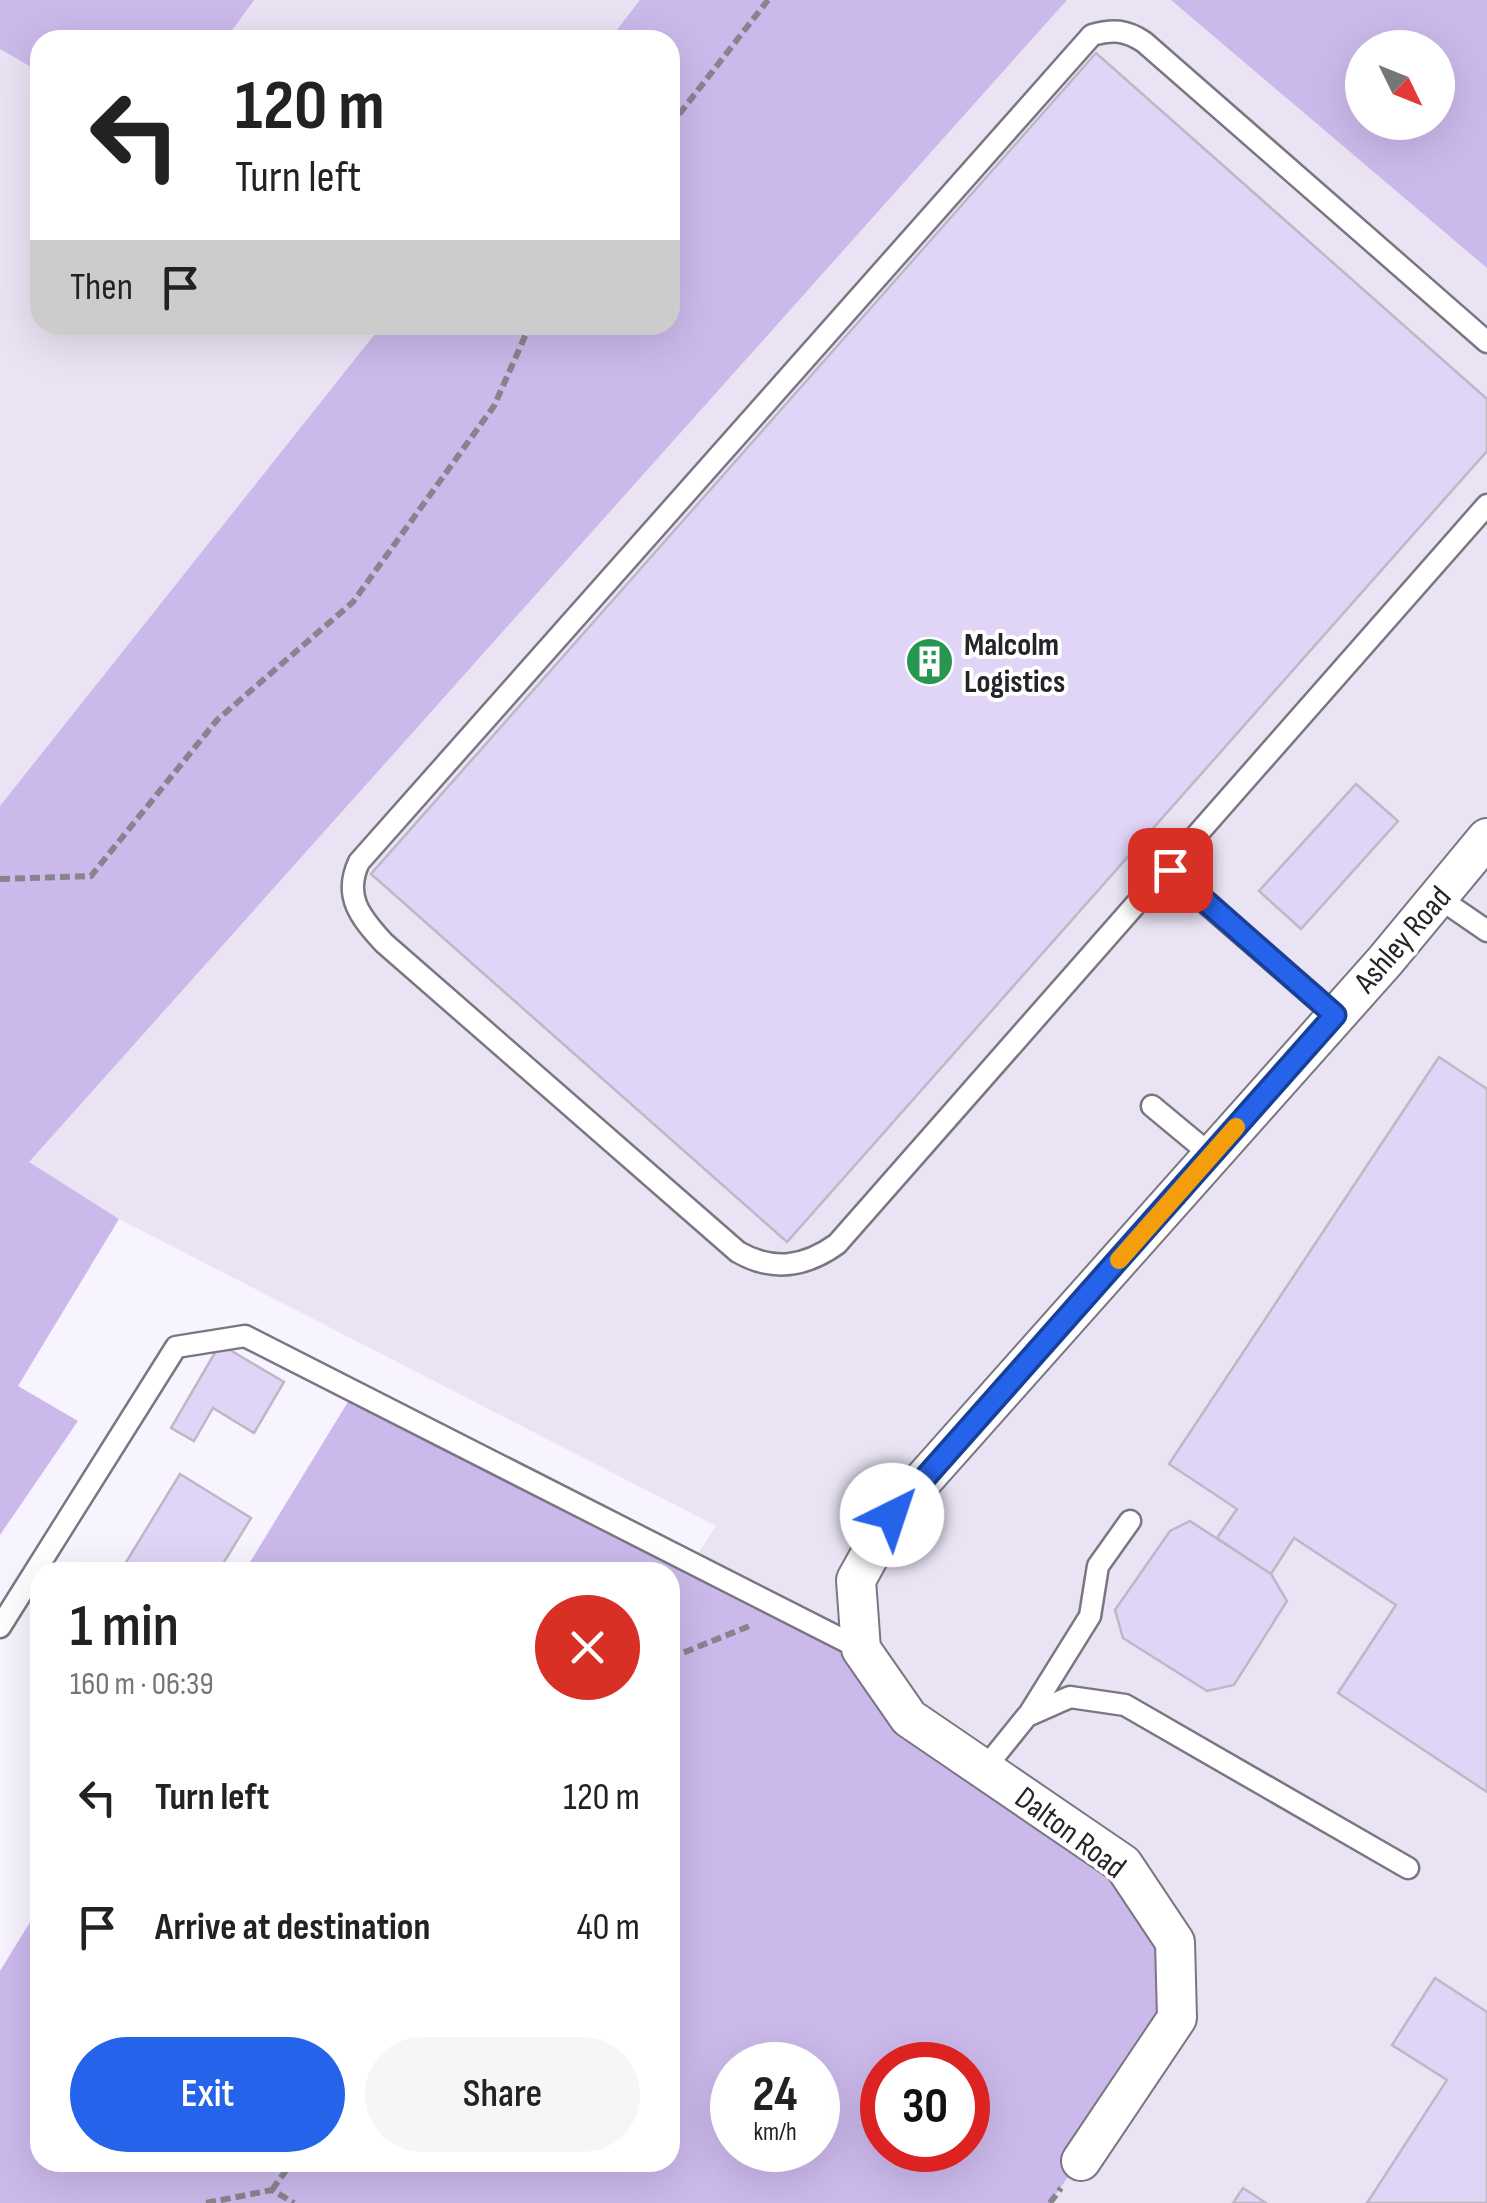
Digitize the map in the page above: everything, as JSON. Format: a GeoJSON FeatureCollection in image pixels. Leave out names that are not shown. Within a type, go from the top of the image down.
{"type":"FeatureCollection","features":[{"type":"Feature","properties":{"kind":"street","name":"Ashley Road"},"geometry":{"type":"LineString","coordinates":[[861,1649],[856,1580],[892,1515],[1439,898],[1487,838]]}},
{"type":"Feature","properties":{"kind":"street","name":"Dalton Road"},"geometry":{"type":"LineString","coordinates":[[861,1649],[909,1718],[1123,1864],[1175,1942],[1177,2018],[1080,2161]]}},
{"type":"Feature","properties":{"kind":"lane"},"geometry":{"type":"LineString","coordinates":[[1487,342],[1144,42],[1130,33],[1110,30],[1092,35],[359,862],[352,895],[366,924],[384,942],[738,1252],[750,1259],[782,1266],[806,1262],[837,1244],[1170,870],[1487,505]]}},
{"type":"Feature","properties":{"kind":"lane"},"geometry":{"type":"LineString","coordinates":[[1170,870],[1335,1015]]}},
{"type":"Feature","properties":{"kind":"lane"},"geometry":{"type":"LineString","coordinates":[[1439,898],[1487,931]]}},
{"type":"Feature","properties":{"kind":"lane"},"geometry":{"type":"LineString","coordinates":[[1152,1106],[1211,1155]]}},
{"type":"Feature","properties":{"kind":"lane"},"geometry":{"type":"LineString","coordinates":[[41,1562],[176,1346],[245,1336],[861,1649]]}},
{"type":"Feature","properties":{"kind":"lane"},"geometry":{"type":"LineString","coordinates":[[985,1768],[1028,1716],[1090,1616],[1098,1566],[1130,1521]]}},
{"type":"Feature","properties":{"kind":"lane"},"geometry":{"type":"LineString","coordinates":[[0,1628],[30,1580]]}},
{"type":"Feature","properties":{"kind":"lane"},"geometry":{"type":"LineString","coordinates":[[1028,1716],[1070,1697],[1125,1705],[1408,1868]]}},
{"type":"Feature","properties":{"kind":"path"},"geometry":{"type":"LineString","coordinates":[[680,113],[768,0]]}},
{"type":"Feature","properties":{"kind":"path"},"geometry":{"type":"LineString","coordinates":[[0,879],[91,876],[217,720],[353,602],[494,406],[526,335]]}},
{"type":"Feature","properties":{"kind":"path"},"geometry":{"type":"LineString","coordinates":[[680,1654],[787,1611]]}},
{"type":"Feature","properties":{"kind":"path"},"geometry":{"type":"LineString","coordinates":[[272,2190],[285,2172]]}},
{"type":"Feature","properties":{"kind":"path"},"geometry":{"type":"LineString","coordinates":[[206,2203],[272,2190],[294,2203]]}},
{"type":"Feature","properties":{"kind":"shaded area"},"geometry":{"type":"Polygon","coordinates":[[[0,0],[1487,0],[1487,2203],[294,2203],[578,2172],[680,2172],[680,1581],[716,1526],[119,1219],[28,1163],[0,1165],[0,0]]]}},
{"type":"Feature","properties":{"kind":"shaded area"},"geometry":{"type":"Polygon","coordinates":[[[0,0],[254,0],[232,30],[30,30],[30,66],[0,49],[0,0]]]}},
{"type":"Feature","properties":{"kind":"shaded area"},"geometry":{"type":"Polygon","coordinates":[[[640,0],[1067,0],[29,1162],[119,1219],[18,1386],[78,1421],[0,1535],[0,806],[374,335],[680,335],[680,30],[617,30],[640,0]]]}},
{"type":"Feature","properties":{"kind":"shaded area"},"geometry":{"type":"Polygon","coordinates":[[[1171,0],[1487,0],[1487,268],[1171,0]]]}},
{"type":"Feature","properties":{"kind":"shaded area"},"geometry":{"type":"Polygon","coordinates":[[[354,1392],[861,1649],[909,1718],[1123,1864],[1175,1942],[1177,2018],[1050,2203],[0,2203],[0,1971],[30,1922],[30,2172],[680,2172],[680,1562],[250,1562],[354,1392]]]}},
{"type":"Feature","properties":{"kind":"building","name":"Malcolm Logistics"},"geometry":{"type":"Polygon","coordinates":[[[1096,53],[1487,399],[1487,451],[787,1242],[371,874],[1096,53]]]}},
{"type":"Feature","properties":{"kind":"building"},"geometry":{"type":"Polygon","coordinates":[[[1356,784],[1398,821],[1301,929],[1259,891],[1356,784]]]}},
{"type":"Feature","properties":{"kind":"building"},"geometry":{"type":"Polygon","coordinates":[[[1439,1057],[1487,1089],[1487,1792],[1338,1693],[1396,1605],[1294,1538],[1271,1574],[1217,1538],[1237,1509],[1169,1464],[1439,1057]]]}},
{"type":"Feature","properties":{"kind":"building"},"geometry":{"type":"Polygon","coordinates":[[[220,1344],[284,1382],[254,1433],[213,1408],[194,1441],[171,1428],[220,1344]]]}},
{"type":"Feature","properties":{"kind":"building"},"geometry":{"type":"Polygon","coordinates":[[[180,1474],[251,1518],[224,1562],[126,1562],[180,1474]]]}},
{"type":"Feature","properties":{"kind":"building"},"geometry":{"type":"Polygon","coordinates":[[[1190,1521],[1271,1574],[1287,1601],[1234,1685],[1207,1691],[1123,1638],[1115,1610],[1170,1531],[1190,1521]]]}},
{"type":"Feature","properties":{"kind":"building"},"geometry":{"type":"Polygon","coordinates":[[[1435,1978],[1487,2012],[1487,2203],[1367,2203],[1447,2080],[1392,2045],[1435,1978]]]}},
{"type":"Feature","properties":{"kind":"building"},"geometry":{"type":"Polygon","coordinates":[[[1243,2188],[1266,2203],[1233,2203],[1243,2188]]]}},
{"type":"Feature","properties":{"kind":"slow traffic"},"geometry":{"type":"LineString","coordinates":[[1119,1260],[1236,1127]]}},
{"type":"Feature","properties":{"kind":"place","name":"Malcolm Logistics"},"geometry":{"type":"Point","coordinates":[929,662]}},
{"type":"Feature","properties":{"kind":"route"},"geometry":{"type":"LineString","coordinates":[[892,1515],[1335,1015],[1170,870]]}}]}
